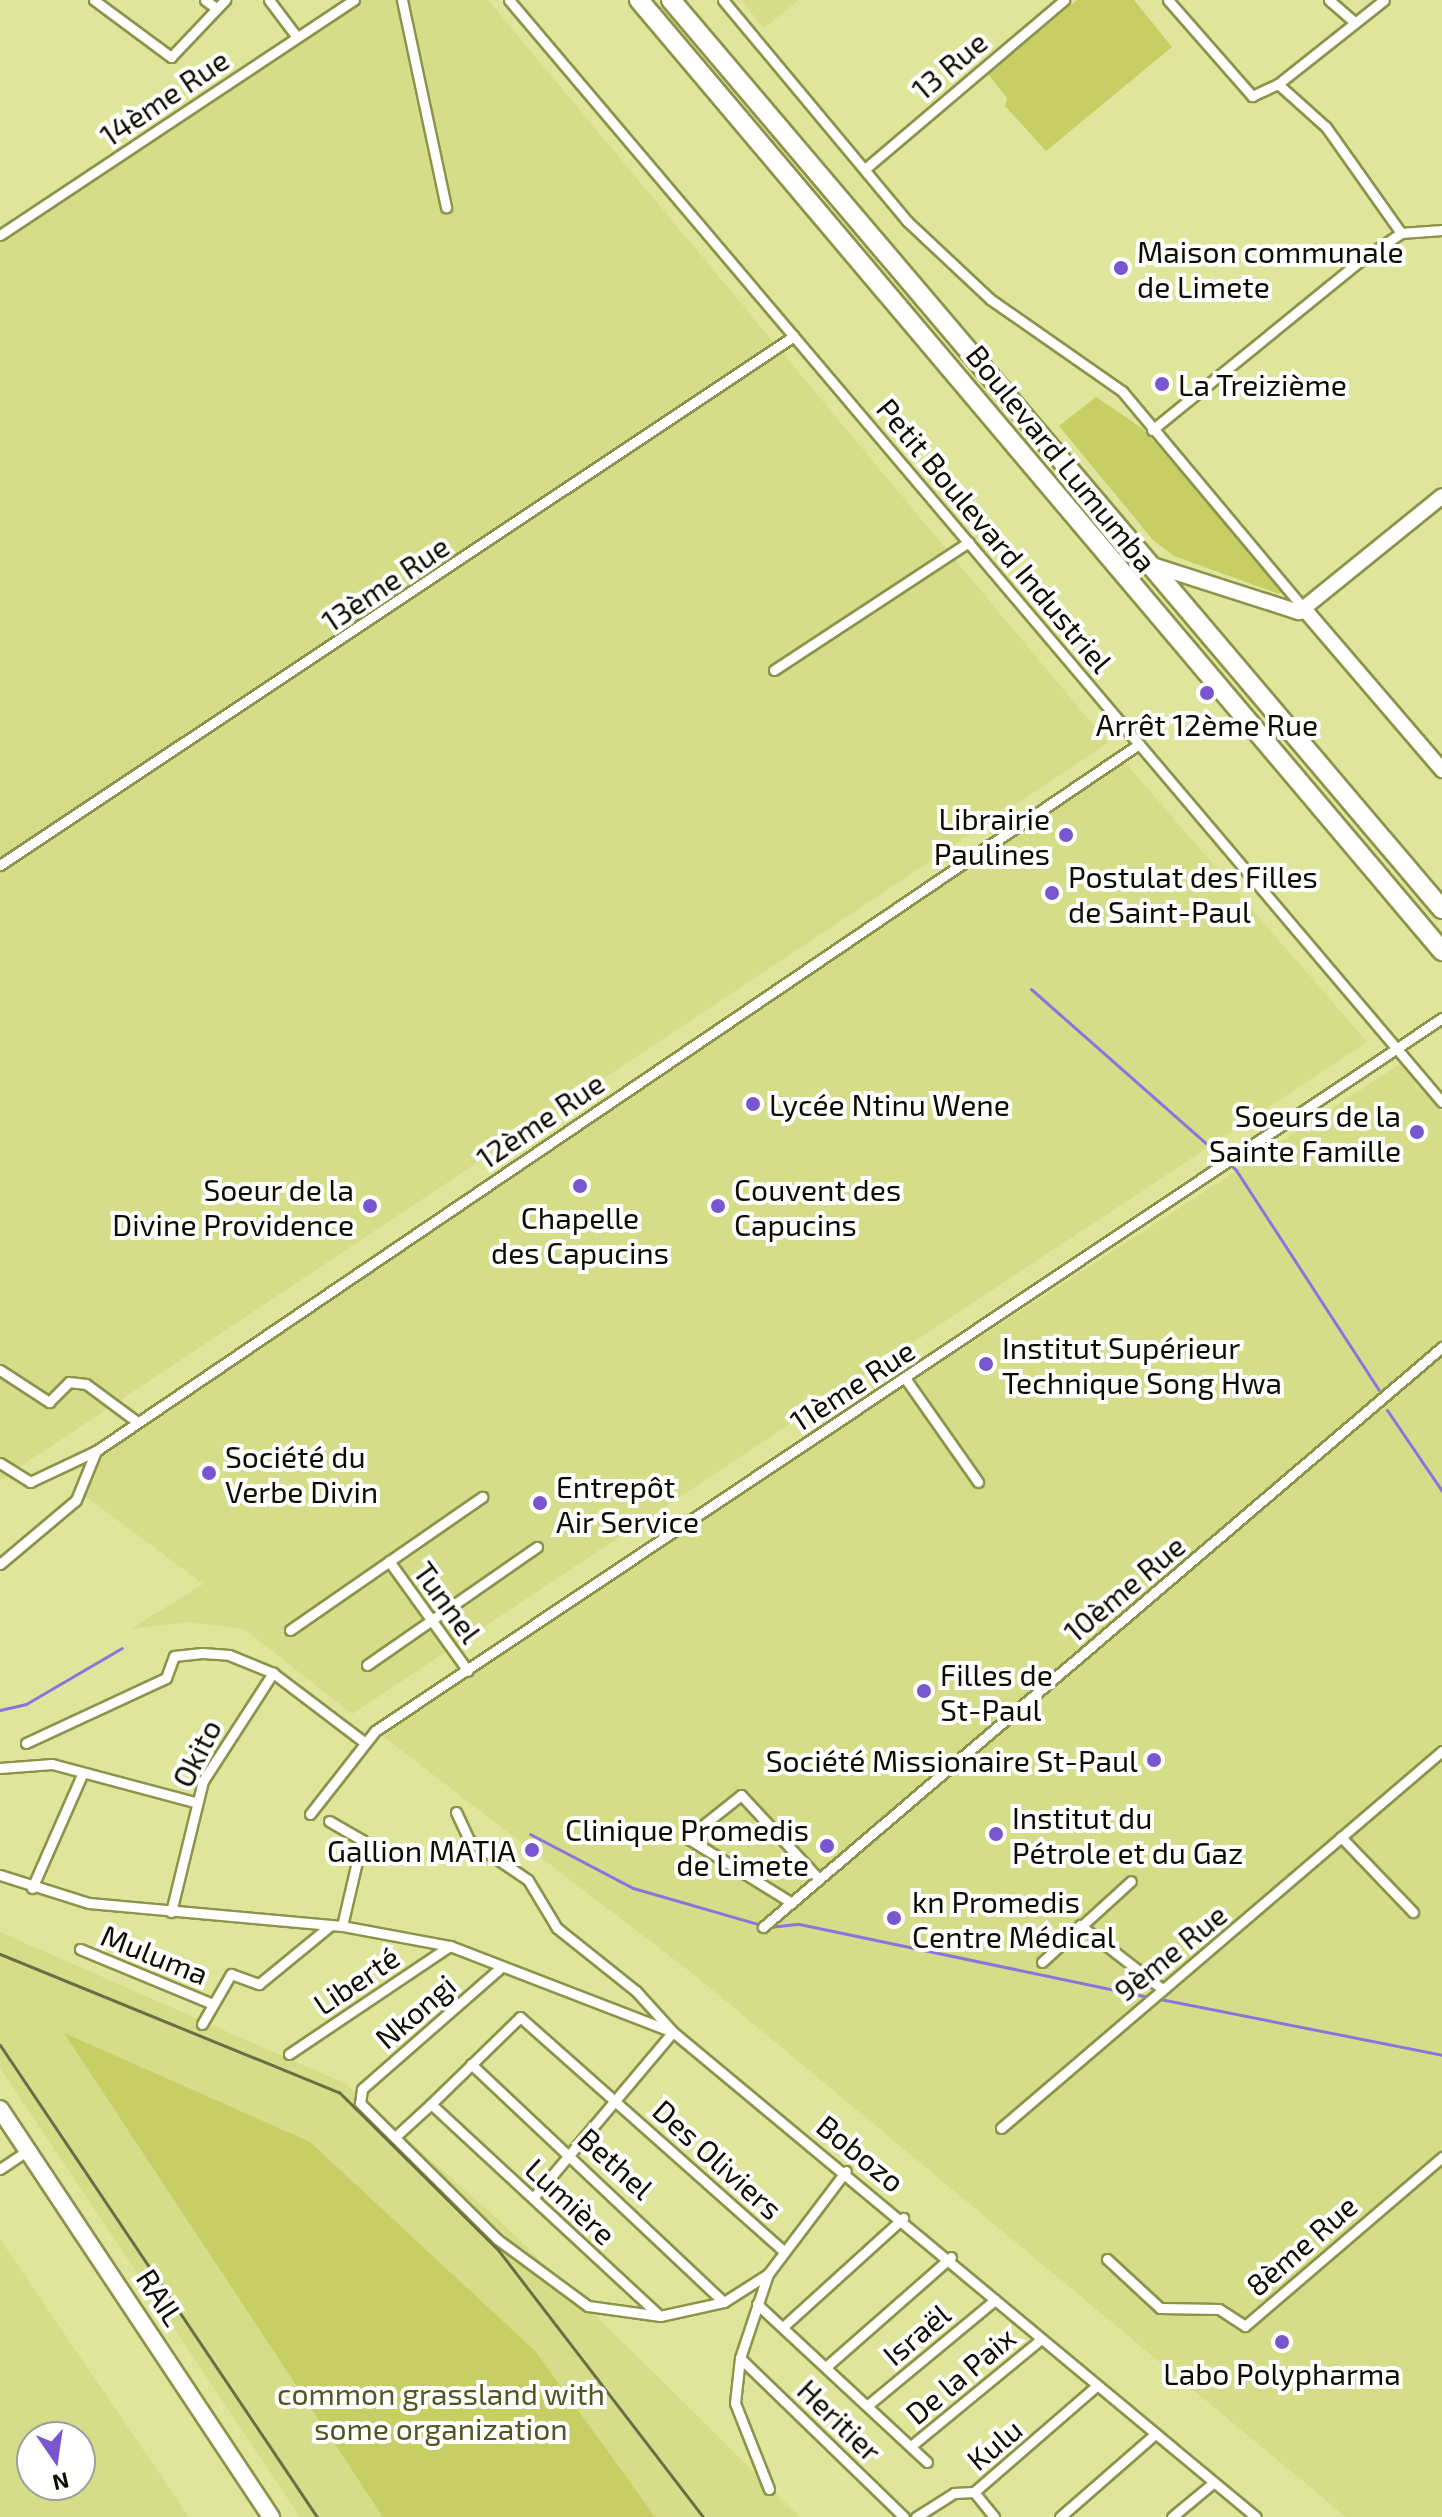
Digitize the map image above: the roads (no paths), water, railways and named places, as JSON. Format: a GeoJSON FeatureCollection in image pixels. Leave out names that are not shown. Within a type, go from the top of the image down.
{"type":"FeatureCollection","features":[{"type":"Feature","properties":{"kind":"highway","name":"Boulevard Lumumba"},"geometry":{"type":"LineString","coordinates":[[639,0],[1442,951]]}},
{"type":"Feature","properties":{"kind":"highway","name":"Boulevard Lumumba"},"geometry":{"type":"LineString","coordinates":[[671,0],[1442,909]]}},
{"type":"Feature","properties":{"kind":"main road","name":"RAIL"},"geometry":{"type":"LineString","coordinates":[[0,2109],[271,2517]]}},
{"type":"Feature","properties":{"kind":"street"},"geometry":{"type":"LineString","coordinates":[[94,0],[171,57],[225,0]]}},
{"type":"Feature","properties":{"kind":"street"},"geometry":{"type":"LineString","coordinates":[[205,0],[216,8]]}},
{"type":"Feature","properties":{"kind":"street"},"geometry":{"type":"LineString","coordinates":[[269,0],[297,37]]}},
{"type":"Feature","properties":{"kind":"street","name":"14ème Rue"},"geometry":{"type":"LineString","coordinates":[[0,235],[354,0]]}},
{"type":"Feature","properties":{"kind":"street"},"geometry":{"type":"LineString","coordinates":[[402,0],[446,207]]}},
{"type":"Feature","properties":{"kind":"street","name":"Petit Boulevard Industriel"},"geometry":{"type":"LineString","coordinates":[[509,0],[1442,1102]]}},
{"type":"Feature","properties":{"kind":"street"},"geometry":{"type":"LineString","coordinates":[[723,0],[932,247],[990,299],[1122,391],[1442,770]]}},
{"type":"Feature","properties":{"kind":"street","name":"13 Rue"},"geometry":{"type":"LineString","coordinates":[[866,168],[1064,0]]}},
{"type":"Feature","properties":{"kind":"street"},"geometry":{"type":"LineString","coordinates":[[1168,0],[1252,96],[1278,84],[1384,0]]}},
{"type":"Feature","properties":{"kind":"street"},"geometry":{"type":"LineString","coordinates":[[1329,0],[1354,22]]}},
{"type":"Feature","properties":{"kind":"street"},"geometry":{"type":"LineString","coordinates":[[1278,84],[1326,127],[1401,233]]}},
{"type":"Feature","properties":{"kind":"street"},"geometry":{"type":"LineString","coordinates":[[1152,430],[1401,233],[1442,230]]}},
{"type":"Feature","properties":{"kind":"street","name":"13ème Rue"},"geometry":{"type":"LineString","coordinates":[[0,865],[794,336]]}},
{"type":"Feature","properties":{"kind":"street"},"geometry":{"type":"LineString","coordinates":[[1305,610],[1442,496]]}},
{"type":"Feature","properties":{"kind":"street"},"geometry":{"type":"LineString","coordinates":[[774,670],[969,542]]}},
{"type":"Feature","properties":{"kind":"street"},"geometry":{"type":"LineString","coordinates":[[1146,563],[1305,610]]}},
{"type":"Feature","properties":{"kind":"street","name":"12ème Rue"},"geometry":{"type":"LineString","coordinates":[[0,1463],[30,1482],[96,1451],[1139,744]]}},
{"type":"Feature","properties":{"kind":"street","name":"11ème Rue"},"geometry":{"type":"LineString","coordinates":[[310,1814],[364,1742],[905,1378],[1242,1157],[1442,1018]]}},
{"type":"Feature","properties":{"kind":"street","name":"10ème Rue"},"geometry":{"type":"LineString","coordinates":[[763,1927],[1442,1347]]}},
{"type":"Feature","properties":{"kind":"street"},"geometry":{"type":"LineString","coordinates":[[0,1370],[49,1402],[69,1382],[86,1384],[136,1421]]}},
{"type":"Feature","properties":{"kind":"street"},"geometry":{"type":"LineString","coordinates":[[905,1378],[978,1482]]}},
{"type":"Feature","properties":{"kind":"street"},"geometry":{"type":"LineString","coordinates":[[0,1564],[76,1500],[96,1451]]}},
{"type":"Feature","properties":{"kind":"street"},"geometry":{"type":"LineString","coordinates":[[290,1630],[482,1497]]}},
{"type":"Feature","properties":{"kind":"street"},"geometry":{"type":"LineString","coordinates":[[367,1665],[537,1547]]}},
{"type":"Feature","properties":{"kind":"street","name":"Tunnel"},"geometry":{"type":"LineString","coordinates":[[389,1561],[468,1671]]}},
{"type":"Feature","properties":{"kind":"street"},"geometry":{"type":"LineString","coordinates":[[26,1743],[166,1678],[179,1654],[229,1655],[273,1673],[364,1742]]}},
{"type":"Feature","properties":{"kind":"street","name":"Okito"},"geometry":{"type":"LineString","coordinates":[[171,1912],[195,1802],[210,1764],[273,1673]]}},
{"type":"Feature","properties":{"kind":"street","name":"9ème Rue"},"geometry":{"type":"LineString","coordinates":[[1001,2128],[1136,2009],[1442,1751]]}},
{"type":"Feature","properties":{"kind":"street"},"geometry":{"type":"LineString","coordinates":[[0,1768],[52,1764],[81,1777],[195,1802]]}},
{"type":"Feature","properties":{"kind":"street"},"geometry":{"type":"LineString","coordinates":[[32,1888],[81,1777]]}},
{"type":"Feature","properties":{"kind":"street"},"geometry":{"type":"LineString","coordinates":[[792,1903],[687,1838],[741,1795],[819,1879]]}},
{"type":"Feature","properties":{"kind":"street","name":"Bobozo"},"geometry":{"type":"LineString","coordinates":[[456,1812],[469,1840],[528,1880],[557,1928],[673,2032],[951,2257],[1039,2341],[1094,2388],[1256,2517]]}},
{"type":"Feature","properties":{"kind":"street"},"geometry":{"type":"LineString","coordinates":[[202,2024],[231,1974],[259,1984],[337,1925],[362,1840],[329,1821]]}},
{"type":"Feature","properties":{"kind":"street"},"geometry":{"type":"LineString","coordinates":[[1341,1837],[1413,1912]]}},
{"type":"Feature","properties":{"kind":"street"},"geometry":{"type":"LineString","coordinates":[[0,1875],[32,1888],[171,1912],[337,1925],[450,1946],[499,1969],[673,2032],[620,2103],[533,2198]]}},
{"type":"Feature","properties":{"kind":"street"},"geometry":{"type":"LineString","coordinates":[[1042,1962],[1131,1881]]}},
{"type":"Feature","properties":{"kind":"street"},"geometry":{"type":"LineString","coordinates":[[1080,1925],[1161,1988]]}},
{"type":"Feature","properties":{"kind":"street","name":"Liberté"},"geometry":{"type":"LineString","coordinates":[[289,2054],[450,1946]]}},
{"type":"Feature","properties":{"kind":"street","name":"Muluma"},"geometry":{"type":"LineString","coordinates":[[80,1949],[213,2004]]}},
{"type":"Feature","properties":{"kind":"street","name":"Nkongi"},"geometry":{"type":"LineString","coordinates":[[395,2137],[360,2103],[362,2089],[499,1969]]}},
{"type":"Feature","properties":{"kind":"street","name":"Des Oliviers"},"geometry":{"type":"LineString","coordinates":[[471,2064],[520,2017],[784,2251]]}},
{"type":"Feature","properties":{"kind":"street"},"geometry":{"type":"LineString","coordinates":[[471,2064],[395,2137],[563,2293],[618,2315],[660,2316],[724,2302],[768,2274]]}},
{"type":"Feature","properties":{"kind":"street","name":"Bethel"},"geometry":{"type":"LineString","coordinates":[[471,2064],[724,2302]]}},
{"type":"Feature","properties":{"kind":"street","name":"Lumière"},"geometry":{"type":"LineString","coordinates":[[431,2104],[660,2316]]}},
{"type":"Feature","properties":{"kind":"street"},"geometry":{"type":"LineString","coordinates":[[0,2169],[27,2151]]}},
{"type":"Feature","properties":{"kind":"street","name":"8ème Rue"},"geometry":{"type":"LineString","coordinates":[[1107,2259],[1160,2308],[1219,2309],[1245,2326],[1442,2157]]}},
{"type":"Feature","properties":{"kind":"street","name":"Des Oliviers"},"geometry":{"type":"LineString","coordinates":[[769,2489],[735,2403],[740,2358],[768,2274],[846,2171]]}},
{"type":"Feature","properties":{"kind":"street"},"geometry":{"type":"LineString","coordinates":[[784,2326],[903,2218]]}},
{"type":"Feature","properties":{"kind":"street"},"geometry":{"type":"LineString","coordinates":[[827,2366],[951,2257]]}},
{"type":"Feature","properties":{"kind":"street","name":"Israël"},"geometry":{"type":"LineString","coordinates":[[868,2405],[995,2300]]}},
{"type":"Feature","properties":{"kind":"street"},"geometry":{"type":"LineString","coordinates":[[757,2304],[927,2462]]}},
{"type":"Feature","properties":{"kind":"street","name":"De la Paix"},"geometry":{"type":"LineString","coordinates":[[911,2446],[1039,2341]]}},
{"type":"Feature","properties":{"kind":"street","name":"Heritier"},"geometry":{"type":"LineString","coordinates":[[740,2358],[904,2517]]}},
{"type":"Feature","properties":{"kind":"street","name":"Kulu"},"geometry":{"type":"LineString","coordinates":[[916,2517],[954,2493],[974,2492],[1094,2388]]}},
{"type":"Feature","properties":{"kind":"street"},"geometry":{"type":"LineString","coordinates":[[1060,2517],[1155,2434]]}},
{"type":"Feature","properties":{"kind":"street"},"geometry":{"type":"LineString","coordinates":[[1172,2517],[1213,2483]]}},
{"type":"Feature","properties":{"kind":"street"},"geometry":{"type":"LineString","coordinates":[[974,2492],[994,2517]]}},
{"type":"Feature","properties":{"kind":"waterway"},"geometry":{"type":"LineString","coordinates":[[1031,989],[1236,1170],[1379,1390]]}},
{"type":"Feature","properties":{"kind":"waterway"},"geometry":{"type":"LineString","coordinates":[[1387,1410],[1442,1491]]}},
{"type":"Feature","properties":{"kind":"waterway"},"geometry":{"type":"LineString","coordinates":[[0,1710],[26,1704],[122,1648]]}},
{"type":"Feature","properties":{"kind":"waterway"},"geometry":{"type":"LineString","coordinates":[[530,1834],[633,1888],[761,1925]]}},
{"type":"Feature","properties":{"kind":"waterway"},"geometry":{"type":"LineString","coordinates":[[769,1927],[799,1924],[1148,1997]]}},
{"type":"Feature","properties":{"kind":"waterway"},"geometry":{"type":"LineString","coordinates":[[1155,1998],[1442,2055]]}},
{"type":"Feature","properties":{"kind":"railway"},"geometry":{"type":"LineString","coordinates":[[0,1954],[339,2092],[499,2251],[703,2517]]}},
{"type":"Feature","properties":{"kind":"railway"},"geometry":{"type":"LineString","coordinates":[[0,2045],[317,2517]]}},
{"type":"Feature","properties":{"kind":"place","name":"Maison communale de Limete"},"geometry":{"type":"Point","coordinates":[1121,268]}},
{"type":"Feature","properties":{"kind":"place","name":"La Treizième"},"geometry":{"type":"Point","coordinates":[1162,384]}},
{"type":"Feature","properties":{"kind":"place","name":"Arrêt 12ème Rue"},"geometry":{"type":"Point","coordinates":[1207,693]}},
{"type":"Feature","properties":{"kind":"place","name":"Librairie Paulines"},"geometry":{"type":"Point","coordinates":[1066,835]}},
{"type":"Feature","properties":{"kind":"place","name":"Postulat des Filles de Saint-Paul"},"geometry":{"type":"Point","coordinates":[1052,893]}},
{"type":"Feature","properties":{"kind":"place","name":"Lycée Ntinu Wene"},"geometry":{"type":"Point","coordinates":[753,1104]}},
{"type":"Feature","properties":{"kind":"place","name":"Soeurs de la Sainte Famille"},"geometry":{"type":"Point","coordinates":[1417,1132]}},
{"type":"Feature","properties":{"kind":"place","name":"Chapelle des Capucins"},"geometry":{"type":"Point","coordinates":[580,1186]}},
{"type":"Feature","properties":{"kind":"place","name":"Soeur de la Divine Providence"},"geometry":{"type":"Point","coordinates":[370,1206]}},
{"type":"Feature","properties":{"kind":"place","name":"Couvent des Capucins"},"geometry":{"type":"Point","coordinates":[718,1206]}},
{"type":"Feature","properties":{"kind":"place","name":"Institut Supérieur Technique Song Hwa"},"geometry":{"type":"Point","coordinates":[986,1364]}},
{"type":"Feature","properties":{"kind":"place","name":"Société du Verbe Divin"},"geometry":{"type":"Point","coordinates":[209,1473]}},
{"type":"Feature","properties":{"kind":"place","name":"Entrepôt Air Service"},"geometry":{"type":"Point","coordinates":[540,1503]}},
{"type":"Feature","properties":{"kind":"place","name":"Filles de St-Paul"},"geometry":{"type":"Point","coordinates":[924,1691]}},
{"type":"Feature","properties":{"kind":"place","name":"Société Missionaire St-Paul"},"geometry":{"type":"Point","coordinates":[1154,1760]}},
{"type":"Feature","properties":{"kind":"place","name":"Institut du Pétrole et du Gaz"},"geometry":{"type":"Point","coordinates":[996,1834]}},
{"type":"Feature","properties":{"kind":"place","name":"Clinique Promedis de Limete"},"geometry":{"type":"Point","coordinates":[827,1846]}},
{"type":"Feature","properties":{"kind":"place","name":"Gallion MATIA"},"geometry":{"type":"Point","coordinates":[532,1850]}},
{"type":"Feature","properties":{"kind":"place","name":"kn Promedis Centre Médical"},"geometry":{"type":"Point","coordinates":[894,1918]}},
{"type":"Feature","properties":{"kind":"place","name":"Labo Polypharma"},"geometry":{"type":"Point","coordinates":[1282,2342]}},
{"type":"Feature","properties":{"kind":"park label","name":"common grassland with some organization"},"geometry":{"type":"Point","coordinates":[441,2410]}}]}
